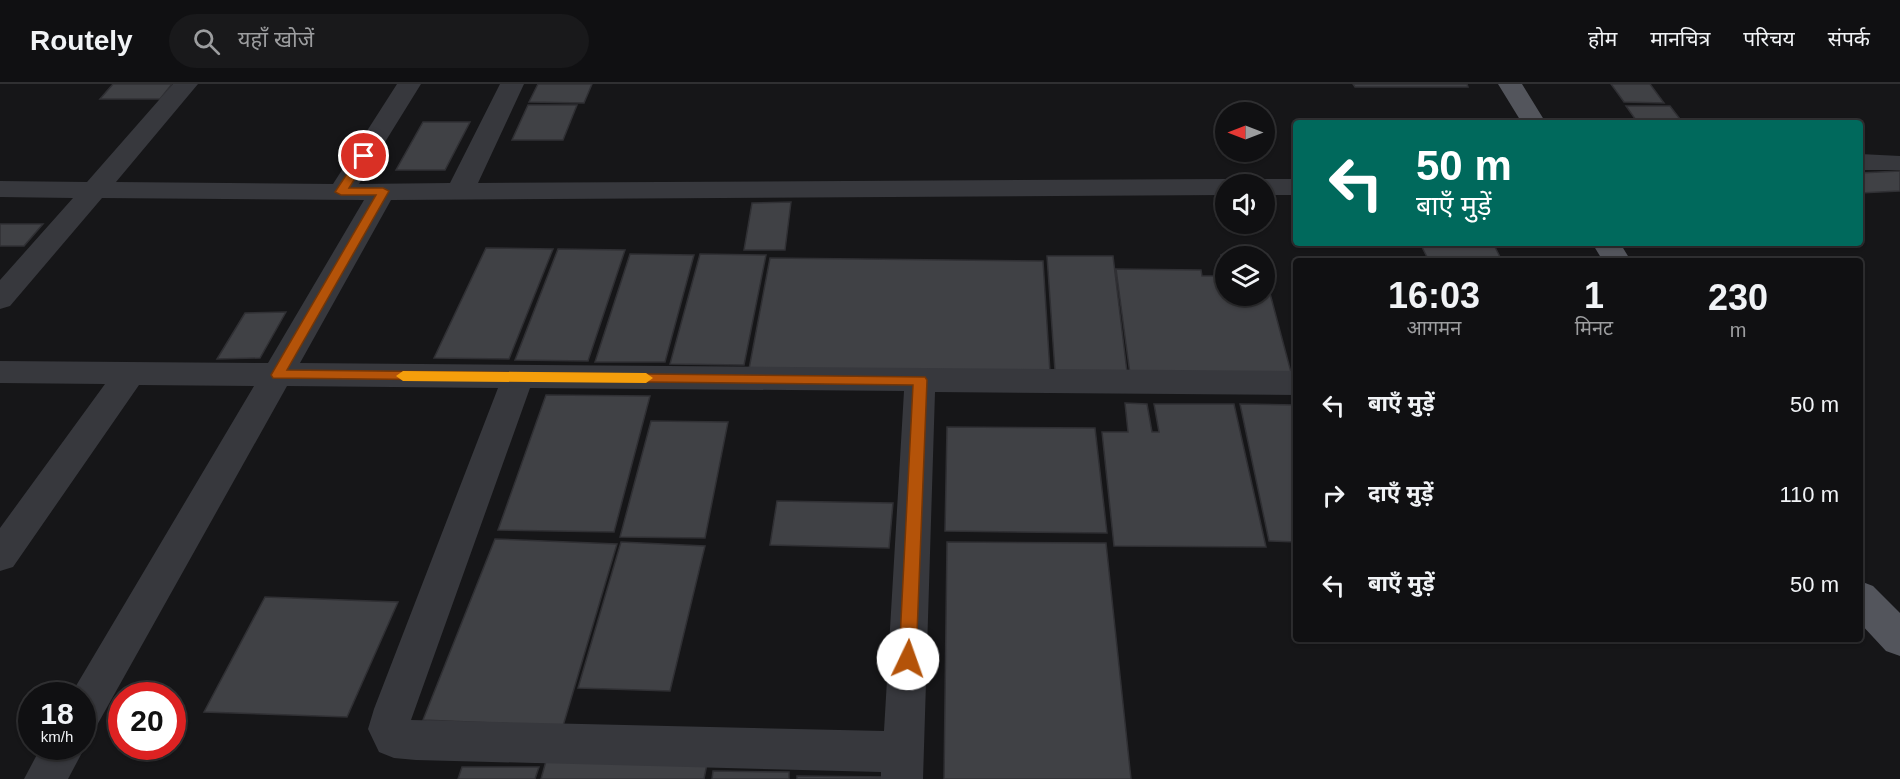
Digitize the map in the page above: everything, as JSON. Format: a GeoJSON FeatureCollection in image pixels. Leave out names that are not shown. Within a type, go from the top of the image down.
{"type":"FeatureCollection","features":[{"type":"Feature","properties":{"kind":"main road"},"geometry":{"type":"LineString","coordinates":[[1510,84],[1532,120]]}},
{"type":"Feature","properties":{"kind":"main road"},"geometry":{"type":"LineString","coordinates":[[1863,600],[1900,639]]}},
{"type":"Feature","properties":{"kind":"street"},"geometry":{"type":"LineString","coordinates":[[0,299],[186,84]]}},
{"type":"Feature","properties":{"kind":"street"},"geometry":{"type":"LineString","coordinates":[[341,192],[410,84]]}},
{"type":"Feature","properties":{"kind":"street"},"geometry":{"type":"LineString","coordinates":[[458,190],[465,184],[512,84]]}},
{"type":"Feature","properties":{"kind":"street"},"geometry":{"type":"LineString","coordinates":[[1863,162],[1896,163]]}},
{"type":"Feature","properties":{"kind":"street"},"geometry":{"type":"LineString","coordinates":[[0,189],[341,192],[1215,187]]}},
{"type":"Feature","properties":{"kind":"street"},"geometry":{"type":"LineString","coordinates":[[1275,187],[1293,187]]}},
{"type":"Feature","properties":{"kind":"street"},"geometry":{"type":"LineString","coordinates":[[96,690],[383,191]]}},
{"type":"Feature","properties":{"kind":"street"},"geometry":{"type":"LineString","coordinates":[[0,372],[1293,383]]}},
{"type":"Feature","properties":{"kind":"street"},"geometry":{"type":"LineString","coordinates":[[0,556],[130,374]]}},
{"type":"Feature","properties":{"kind":"street"},"geometry":{"type":"LineString","coordinates":[[518,377],[394,708],[388,729],[394,738],[416,741],[903,765],[920,380]]}},
{"type":"Feature","properties":{"kind":"street"},"geometry":{"type":"LineString","coordinates":[[45,779],[56,760]]}},
{"type":"Feature","properties":{"kind":"building"},"geometry":{"type":"Polygon","coordinates":[[[113,84],[172,84],[160,99],[100,99],[113,84]]]}},
{"type":"Feature","properties":{"kind":"building"},"geometry":{"type":"Polygon","coordinates":[[[538,84],[592,84],[584,103],[529,102],[538,84]]]}},
{"type":"Feature","properties":{"kind":"building"},"geometry":{"type":"Polygon","coordinates":[[[1353,84],[1467,84],[1468,87],[1355,87],[1353,84]]]}},
{"type":"Feature","properties":{"kind":"building"},"geometry":{"type":"Polygon","coordinates":[[[1611,84],[1650,84],[1664,103],[1624,102],[1611,84]]]}},
{"type":"Feature","properties":{"kind":"building"},"geometry":{"type":"Polygon","coordinates":[[[528,105],[577,105],[563,140],[512,140],[528,105]]]}},
{"type":"Feature","properties":{"kind":"building"},"geometry":{"type":"Polygon","coordinates":[[[1626,106],[1670,106],[1681,120],[1636,120],[1626,106]]]}},
{"type":"Feature","properties":{"kind":"building"},"geometry":{"type":"Polygon","coordinates":[[[423,122],[470,122],[445,170],[396,170],[423,122]]]}},
{"type":"Feature","properties":{"kind":"building"},"geometry":{"type":"Polygon","coordinates":[[[1900,171],[1900,191],[1863,193],[1863,173],[1900,171]]]}},
{"type":"Feature","properties":{"kind":"building"},"geometry":{"type":"Polygon","coordinates":[[[791,202],[785,250],[744,250],[752,203],[791,202]]]}},
{"type":"Feature","properties":{"kind":"building"},"geometry":{"type":"Polygon","coordinates":[[[0,224],[43,224],[24,246],[0,246],[0,224]]]}},
{"type":"Feature","properties":{"kind":"building"},"geometry":{"type":"Polygon","coordinates":[[[1422,246],[1494,246],[1500,258],[1428,258],[1422,246]]]}},
{"type":"Feature","properties":{"kind":"building"},"geometry":{"type":"Polygon","coordinates":[[[486,248],[553,249],[509,359],[434,358],[486,248]]]}},
{"type":"Feature","properties":{"kind":"building"},"geometry":{"type":"Polygon","coordinates":[[[558,249],[625,250],[588,361],[515,360],[558,249]]]}},
{"type":"Feature","properties":{"kind":"building"},"geometry":{"type":"Polygon","coordinates":[[[630,254],[694,255],[665,362],[595,362],[630,254]]]}},
{"type":"Feature","properties":{"kind":"building"},"geometry":{"type":"Polygon","coordinates":[[[700,254],[766,255],[744,365],[670,364],[700,254]]]}},
{"type":"Feature","properties":{"kind":"building"},"geometry":{"type":"Polygon","coordinates":[[[1047,256],[1113,256],[1127,372],[1055,371],[1047,256]]]}},
{"type":"Feature","properties":{"kind":"building"},"geometry":{"type":"Polygon","coordinates":[[[770,258],[1043,261],[1050,372],[749,369],[770,258]]]}},
{"type":"Feature","properties":{"kind":"building"},"geometry":{"type":"Polygon","coordinates":[[[1116,269],[1201,270],[1202,276],[1215,276],[1215,306],[1273,306],[1292,376],[1130,374],[1116,269]]]}},
{"type":"Feature","properties":{"kind":"building"},"geometry":{"type":"Polygon","coordinates":[[[286,312],[260,358],[217,359],[245,313],[286,312]]]}},
{"type":"Feature","properties":{"kind":"building"},"geometry":{"type":"Polygon","coordinates":[[[546,395],[650,396],[614,532],[498,530],[546,395]]]}},
{"type":"Feature","properties":{"kind":"building"},"geometry":{"type":"Polygon","coordinates":[[[1125,403],[1147,404],[1152,432],[1159,432],[1154,404],[1234,404],[1266,547],[1114,546],[1102,432],[1128,432],[1125,403]]]}},
{"type":"Feature","properties":{"kind":"building"},"geometry":{"type":"Polygon","coordinates":[[[1240,404],[1293,405],[1293,542],[1269,541],[1240,404]]]}},
{"type":"Feature","properties":{"kind":"building"},"geometry":{"type":"Polygon","coordinates":[[[651,421],[728,422],[705,538],[620,537],[651,421]]]}},
{"type":"Feature","properties":{"kind":"building"},"geometry":{"type":"Polygon","coordinates":[[[947,427],[1095,428],[1107,533],[945,531],[947,427]]]}},
{"type":"Feature","properties":{"kind":"building"},"geometry":{"type":"Polygon","coordinates":[[[777,501],[893,503],[889,548],[770,545],[777,501]]]}},
{"type":"Feature","properties":{"kind":"building"},"geometry":{"type":"Polygon","coordinates":[[[495,539],[617,544],[563,726],[423,720],[495,539]]]}},
{"type":"Feature","properties":{"kind":"building"},"geometry":{"type":"Polygon","coordinates":[[[621,542],[705,546],[670,691],[578,688],[621,542]]]}},
{"type":"Feature","properties":{"kind":"building"},"geometry":{"type":"Polygon","coordinates":[[[947,542],[1106,543],[1131,779],[944,779],[947,542]]]}},
{"type":"Feature","properties":{"kind":"building"},"geometry":{"type":"Polygon","coordinates":[[[265,597],[398,602],[347,717],[204,712],[265,597]]]}},
{"type":"Feature","properties":{"kind":"building"},"geometry":{"type":"Polygon","coordinates":[[[546,761],[707,764],[704,779],[541,779],[546,761]]]}},
{"type":"Feature","properties":{"kind":"building"},"geometry":{"type":"Polygon","coordinates":[[[462,767],[539,767],[535,779],[458,779],[462,767]]]}},
{"type":"Feature","properties":{"kind":"building"},"geometry":{"type":"Polygon","coordinates":[[[713,771],[789,772],[789,779],[712,779],[713,771]]]}},
{"type":"Feature","properties":{"kind":"building"},"geometry":{"type":"Polygon","coordinates":[[[797,776],[890,777],[890,779],[797,779],[797,776]]]}},
{"type":"Feature","properties":{"kind":"slow traffic"},"geometry":{"type":"LineString","coordinates":[[403,376],[646,378]]}},
{"type":"Feature","properties":{"kind":"route"},"geometry":{"type":"LineString","coordinates":[[364,156],[341,192],[383,191],[278,375],[920,380],[908,659]]}}]}
